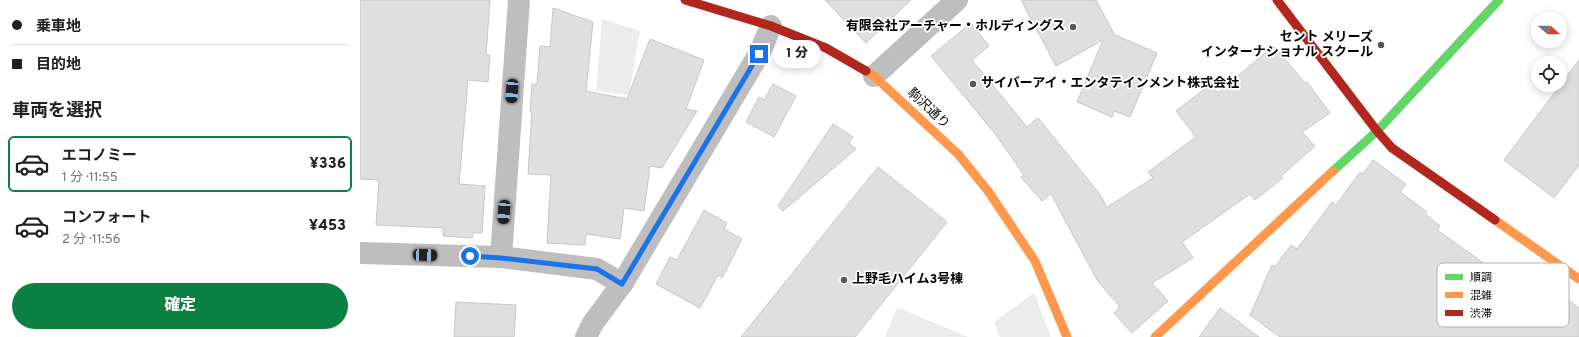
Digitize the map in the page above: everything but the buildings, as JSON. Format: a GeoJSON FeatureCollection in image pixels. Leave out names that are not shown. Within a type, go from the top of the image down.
{"type":"FeatureCollection","features":[{"type":"Feature","properties":{"kind":"street"},"geometry":{"type":"LineString","coordinates":[[501,258],[519,0]]}},
{"type":"Feature","properties":{"kind":"street","name":"駒沢通り"},"geometry":{"type":"LineString","coordinates":[[685,0],[771,26],[826,48],[874,76],[958,154],[988,191],[1035,260],[1067,337]]}},
{"type":"Feature","properties":{"kind":"street"},"geometry":{"type":"LineString","coordinates":[[874,76],[957,0]]}},
{"type":"Feature","properties":{"kind":"street"},"geometry":{"type":"LineString","coordinates":[[1277,0],[1377,131],[1392,148],[1556,263]]}},
{"type":"Feature","properties":{"kind":"street"},"geometry":{"type":"LineString","coordinates":[[1155,337],[1377,131],[1500,0]]}},
{"type":"Feature","properties":{"kind":"street"},"geometry":{"type":"LineString","coordinates":[[586,337],[593,323],[622,284],[759,54],[771,26]]}},
{"type":"Feature","properties":{"kind":"street"},"geometry":{"type":"LineString","coordinates":[[360,253],[501,258],[597,269],[622,284]]}},
{"type":"Feature","properties":{"kind":"street"},"geometry":{"type":"LineString","coordinates":[[1569,272],[1579,279]]}},
{"type":"Feature","properties":{"kind":"shaded area"},"geometry":{"type":"Polygon","coordinates":[[[602,19],[640,31],[629,95],[596,91],[602,19]]]}},
{"type":"Feature","properties":{"kind":"shaded area"},"geometry":{"type":"Polygon","coordinates":[[[1034,293],[1051,337],[1000,337],[994,322],[1034,293]]]}},
{"type":"Feature","properties":{"kind":"shaded area"},"geometry":{"type":"Polygon","coordinates":[[[897,307],[968,337],[885,337],[897,307]]]}},
{"type":"Feature","properties":{"kind":"traffic: fast"},"geometry":{"type":"LineString","coordinates":[[1333,171],[1377,131],[1499,0]]}},
{"type":"Feature","properties":{"kind":"traffic: slow"},"geometry":{"type":"LineString","coordinates":[[866,71],[874,76],[958,154],[988,191],[1035,261],[1067,337]]}},
{"type":"Feature","properties":{"kind":"traffic: slow"},"geometry":{"type":"LineString","coordinates":[[1155,337],[1333,171]]}},
{"type":"Feature","properties":{"kind":"traffic: slow"},"geometry":{"type":"LineString","coordinates":[[1495,220],[1556,263]]}},
{"type":"Feature","properties":{"kind":"traffic: slow"},"geometry":{"type":"LineString","coordinates":[[1569,272],[1579,279]]}},
{"type":"Feature","properties":{"kind":"traffic: jam"},"geometry":{"type":"LineString","coordinates":[[685,0],[771,26],[826,48],[866,71]]}},
{"type":"Feature","properties":{"kind":"traffic: jam"},"geometry":{"type":"LineString","coordinates":[[1277,0],[1377,131],[1392,148],[1495,220]]}},
{"type":"Feature","properties":{"kind":"place","name":"有限会社アーチャー・ホルディングス"},"geometry":{"type":"Point","coordinates":[1073,27]}},
{"type":"Feature","properties":{"kind":"place","name":"セント メリーズ インターナショナル スクール"},"geometry":{"type":"Point","coordinates":[1381,45]}},
{"type":"Feature","properties":{"kind":"place","name":"サイバーアイ・エンタテインメント株式会社"},"geometry":{"type":"Point","coordinates":[973,84]}},
{"type":"Feature","properties":{"kind":"place","name":"上野毛ハイム3号棟"},"geometry":{"type":"Point","coordinates":[844,280]}},
{"type":"Feature","properties":{"kind":"route"},"geometry":{"type":"LineString","coordinates":[[470,256],[597,269],[622,284],[759,54]]}}]}
